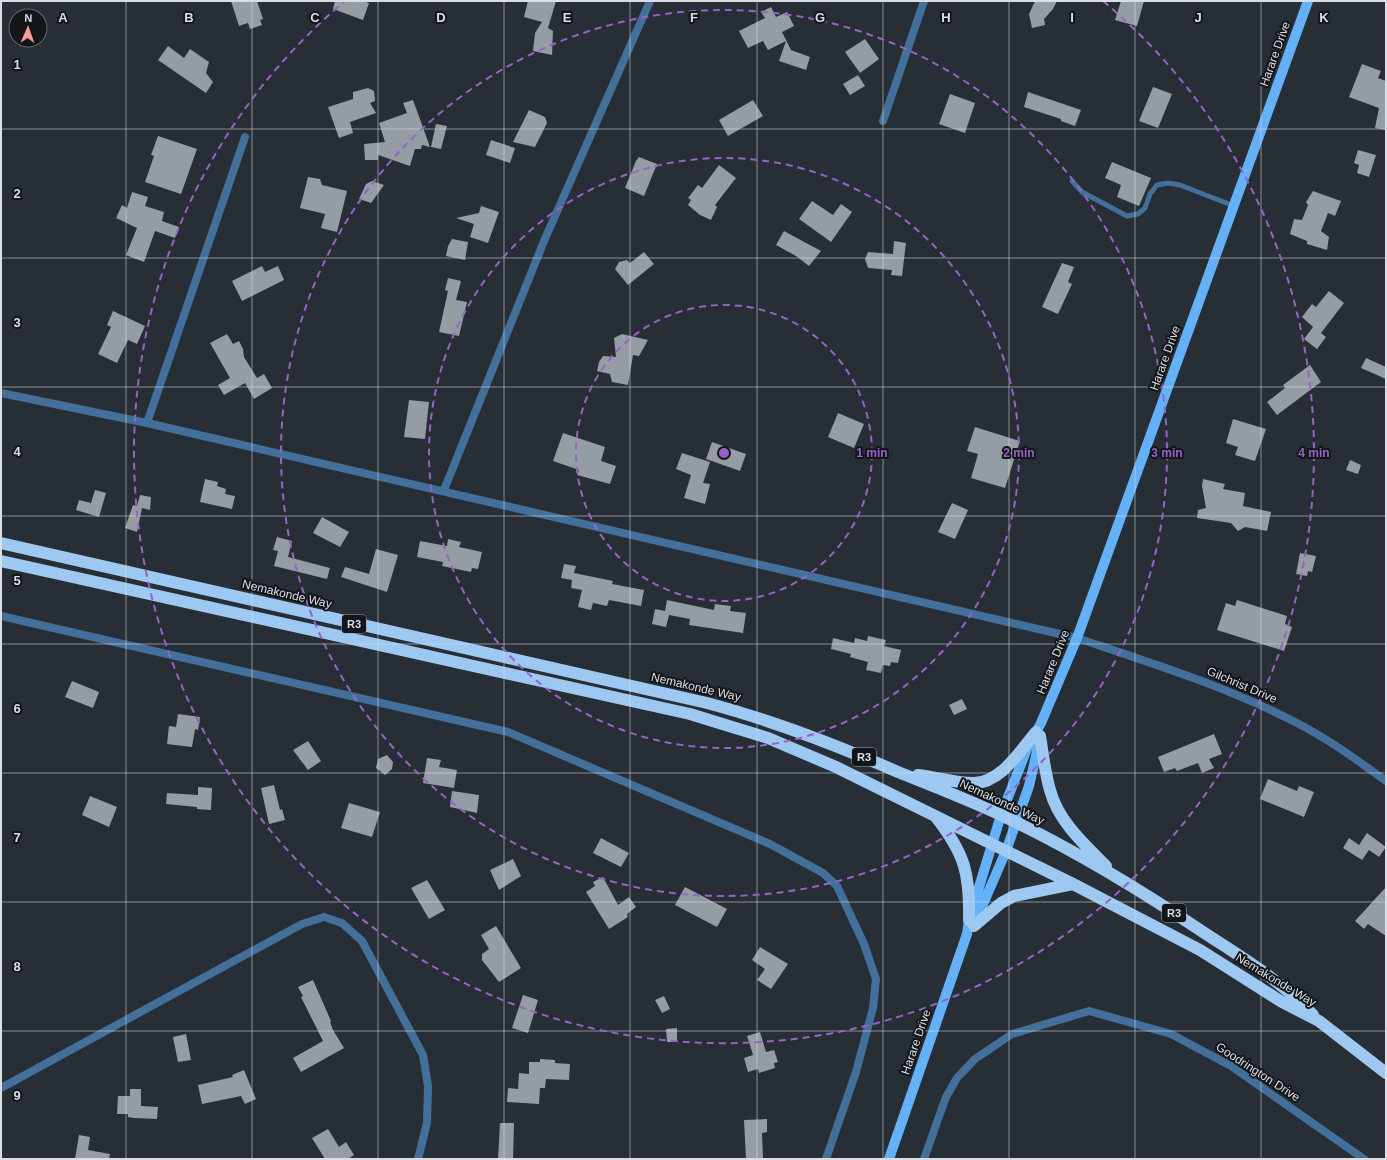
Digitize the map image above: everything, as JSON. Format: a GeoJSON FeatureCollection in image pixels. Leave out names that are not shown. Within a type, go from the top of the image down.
{"type":"FeatureCollection","features":[{"type":"Feature","properties":{"kind":"highway","name":"Nemakonde Way"},"geometry":{"type":"LineString","coordinates":[[1,543],[707,703],[772,721],[844,748],[1016,822],[1115,875],[1152,898],[1279,984],[1302,1002],[1319,1021],[1386,1073]]}},
{"type":"Feature","properties":{"kind":"highway","name":"R3"},"geometry":{"type":"LineString","coordinates":[[1,561],[704,718],[768,738],[856,776],[1006,851]]}},
{"type":"Feature","properties":{"kind":"highway"},"geometry":{"type":"LineString","coordinates":[[897,771],[974,784],[998,774],[1039,730]]}},
{"type":"Feature","properties":{"kind":"highway"},"geometry":{"type":"LineString","coordinates":[[1039,730],[1050,791],[1055,804],[1065,822],[1115,875]]}},
{"type":"Feature","properties":{"kind":"highway"},"geometry":{"type":"LineString","coordinates":[[934,814],[948,832],[964,863],[970,892],[970,926]]}},
{"type":"Feature","properties":{"kind":"highway","name":"Nemakonde Way"},"geometry":{"type":"LineString","coordinates":[[1006,851],[1200,950],[1282,1002],[1319,1021]]}},
{"type":"Feature","properties":{"kind":"highway"},"geometry":{"type":"LineString","coordinates":[[970,926],[1001,903],[1014,896],[1073,884]]}},
{"type":"Feature","properties":{"kind":"main road","name":"Harare Drive"},"geometry":{"type":"LineString","coordinates":[[889,1159],[970,926],[991,843],[1001,815],[1039,730],[1077,638],[1308,1]]}},
{"type":"Feature","properties":{"kind":"main road","name":"Harare Drive"},"geometry":{"type":"LineString","coordinates":[[970,926],[1006,851],[1034,768],[1039,730]]}},
{"type":"Feature","properties":{"kind":"street"},"geometry":{"type":"LineString","coordinates":[[444,490],[544,241],[650,1]]}},
{"type":"Feature","properties":{"kind":"street"},"geometry":{"type":"LineString","coordinates":[[883,121],[924,1]]}},
{"type":"Feature","properties":{"kind":"street"},"geometry":{"type":"LineString","coordinates":[[147,423],[245,137]]}},
{"type":"Feature","properties":{"kind":"street","name":"Gilchrist Drive"},"geometry":{"type":"LineString","coordinates":[[1,393],[147,423],[444,490],[1077,638],[1219,686],[1256,703],[1296,722],[1386,781]]}},
{"type":"Feature","properties":{"kind":"street"},"geometry":{"type":"LineString","coordinates":[[1,616],[508,732],[770,844],[823,872],[837,886],[852,918],[876,979],[873,1008],[856,1072],[826,1159]]}},
{"type":"Feature","properties":{"kind":"street"},"geometry":{"type":"LineString","coordinates":[[1,1088],[302,924],[324,917],[342,923],[362,941],[423,1054],[428,1086],[427,1123],[418,1159]]}},
{"type":"Feature","properties":{"kind":"street","name":"Goodrington Drive"},"geometry":{"type":"LineString","coordinates":[[924,1159],[946,1097],[957,1078],[975,1059],[1012,1034],[1089,1011],[1171,1034],[1211,1055],[1231,1066],[1364,1159]]}},
{"type":"Feature","properties":{"kind":"lane"},"geometry":{"type":"LineString","coordinates":[[1072,181],[1082,192],[1127,216],[1138,214],[1146,208],[1150,194],[1157,185],[1168,183],[1180,185],[1234,206]]}},
{"type":"Feature","properties":{"kind":"building"},"geometry":{"type":"Polygon","coordinates":[[[231,1],[257,1],[263,19],[260,20],[262,25],[250,29],[248,23],[239,26],[231,1]]]}},
{"type":"Feature","properties":{"kind":"building"},"geometry":{"type":"Polygon","coordinates":[[[335,1],[363,1],[369,3],[363,20],[333,9],[335,1]]]}},
{"type":"Feature","properties":{"kind":"building"},"geometry":{"type":"Polygon","coordinates":[[[528,1],[556,1],[548,28],[553,31],[552,55],[533,51],[535,33],[542,22],[524,17],[528,1]]]}},
{"type":"Feature","properties":{"kind":"building"},"geometry":{"type":"Polygon","coordinates":[[[1035,1],[1057,1],[1053,9],[1044,19],[1045,25],[1032,28],[1029,14],[1035,1]]]}},
{"type":"Feature","properties":{"kind":"building"},"geometry":{"type":"Polygon","coordinates":[[[1121,1],[1144,1],[1137,26],[1115,20],[1121,1]]]}},
{"type":"Feature","properties":{"kind":"building"},"geometry":{"type":"Polygon","coordinates":[[[771,7],[776,17],[787,12],[794,26],[782,32],[791,50],[810,57],[806,70],[779,61],[786,41],[768,50],[763,41],[748,48],[739,31],[765,18],[761,12],[771,7]]]}},
{"type":"Feature","properties":{"kind":"building"},"geometry":{"type":"Polygon","coordinates":[[[865,39],[879,59],[860,73],[845,52],[865,39]]]}},
{"type":"Feature","properties":{"kind":"building"},"geometry":{"type":"Polygon","coordinates":[[[168,46],[184,58],[190,49],[209,62],[206,73],[213,82],[206,93],[158,60],[168,46]]]}},
{"type":"Feature","properties":{"kind":"building"},"geometry":{"type":"Polygon","coordinates":[[[1362,64],[1381,71],[1378,78],[1386,81],[1386,130],[1375,128],[1379,108],[1349,97],[1362,64]]]}},
{"type":"Feature","properties":{"kind":"building"},"geometry":{"type":"Polygon","coordinates":[[[858,75],[865,86],[850,95],[843,84],[858,75]]]}},
{"type":"Feature","properties":{"kind":"building"},"geometry":{"type":"Polygon","coordinates":[[[1153,87],[1172,94],[1158,128],[1139,121],[1153,87]]]}},
{"type":"Feature","properties":{"kind":"building"},"geometry":{"type":"Polygon","coordinates":[[[368,88],[374,91],[375,101],[370,103],[376,113],[350,122],[353,133],[339,138],[328,107],[353,99],[353,92],[368,88]]]}},
{"type":"Feature","properties":{"kind":"building"},"geometry":{"type":"Polygon","coordinates":[[[1028,92],[1081,110],[1075,126],[1061,121],[1061,119],[1024,107],[1028,92]]]}},
{"type":"Feature","properties":{"kind":"building"},"geometry":{"type":"Polygon","coordinates":[[[950,94],[975,103],[965,133],[939,124],[950,94]]]}},
{"type":"Feature","properties":{"kind":"building"},"geometry":{"type":"Polygon","coordinates":[[[413,100],[430,147],[422,145],[421,149],[415,149],[410,166],[378,155],[378,160],[365,160],[364,144],[385,142],[379,123],[407,113],[403,103],[413,100]]]}},
{"type":"Feature","properties":{"kind":"building"},"geometry":{"type":"Polygon","coordinates":[[[753,100],[763,116],[728,136],[719,120],[753,100]]]}},
{"type":"Feature","properties":{"kind":"building"},"geometry":{"type":"Polygon","coordinates":[[[529,110],[545,117],[547,123],[535,147],[513,142],[529,110]]]}},
{"type":"Feature","properties":{"kind":"building"},"geometry":{"type":"Polygon","coordinates":[[[436,124],[447,126],[441,149],[431,147],[436,124]]]}},
{"type":"Feature","properties":{"kind":"building"},"geometry":{"type":"Polygon","coordinates":[[[158,136],[197,149],[181,194],[145,182],[154,156],[151,155],[158,136]]]}},
{"type":"Feature","properties":{"kind":"building"},"geometry":{"type":"Polygon","coordinates":[[[491,140],[515,148],[510,163],[486,155],[491,140]]]}},
{"type":"Feature","properties":{"kind":"building"},"geometry":{"type":"Polygon","coordinates":[[[1358,150],[1376,155],[1369,177],[1357,173],[1359,165],[1354,163],[1358,150]]]}},
{"type":"Feature","properties":{"kind":"building"},"geometry":{"type":"Polygon","coordinates":[[[639,157],[657,164],[644,196],[625,188],[639,157]]]}},
{"type":"Feature","properties":{"kind":"building"},"geometry":{"type":"Polygon","coordinates":[[[1112,162],[1151,178],[1139,206],[1117,197],[1121,185],[1105,178],[1112,162]]]}},
{"type":"Feature","properties":{"kind":"building"},"geometry":{"type":"Polygon","coordinates":[[[719,165],[736,178],[715,205],[717,207],[711,220],[700,215],[688,205],[691,200],[688,198],[698,185],[702,188],[719,165]]]}},
{"type":"Feature","properties":{"kind":"building"},"geometry":{"type":"Polygon","coordinates":[[[308,177],[320,179],[322,185],[347,191],[337,232],[321,228],[325,214],[300,208],[308,177]]]}},
{"type":"Feature","properties":{"kind":"building"},"geometry":{"type":"Polygon","coordinates":[[[372,181],[384,185],[371,203],[359,199],[366,184],[372,181]]]}},
{"type":"Feature","properties":{"kind":"building"},"geometry":{"type":"Polygon","coordinates":[[[1313,191],[1341,201],[1335,216],[1328,213],[1321,231],[1329,237],[1327,250],[1307,244],[1307,241],[1290,234],[1294,219],[1302,220],[1308,205],[1306,202],[1313,191]]]}},
{"type":"Feature","properties":{"kind":"building"},"geometry":{"type":"Polygon","coordinates":[[[132,192],[148,197],[145,206],[164,212],[162,221],[179,227],[175,238],[155,231],[144,262],[126,255],[137,228],[116,218],[122,205],[127,208],[132,192]]]}},
{"type":"Feature","properties":{"kind":"building"},"geometry":{"type":"Polygon","coordinates":[[[812,201],[833,215],[841,204],[852,212],[831,242],[799,219],[812,201]]]}},
{"type":"Feature","properties":{"kind":"building"},"geometry":{"type":"Polygon","coordinates":[[[481,206],[499,212],[488,243],[470,237],[474,224],[456,218],[479,213],[481,206]]]}},
{"type":"Feature","properties":{"kind":"building"},"geometry":{"type":"Polygon","coordinates":[[[784,231],[821,251],[809,266],[796,256],[776,245],[784,231]]]}},
{"type":"Feature","properties":{"kind":"building"},"geometry":{"type":"Polygon","coordinates":[[[452,239],[468,242],[465,260],[446,256],[448,246],[452,239]]]}},
{"type":"Feature","properties":{"kind":"building"},"geometry":{"type":"Polygon","coordinates":[[[894,241],[906,243],[902,276],[891,275],[892,270],[868,268],[865,259],[868,252],[893,254],[894,241]]]}},
{"type":"Feature","properties":{"kind":"building"},"geometry":{"type":"Polygon","coordinates":[[[644,252],[654,264],[628,285],[615,269],[619,262],[627,260],[630,263],[644,252]]]}},
{"type":"Feature","properties":{"kind":"building"},"geometry":{"type":"Polygon","coordinates":[[[1062,263],[1074,267],[1068,282],[1072,284],[1058,314],[1042,307],[1062,263]]]}},
{"type":"Feature","properties":{"kind":"building"},"geometry":{"type":"Polygon","coordinates":[[[262,266],[265,272],[278,266],[284,280],[242,301],[232,281],[262,266]]]}},
{"type":"Feature","properties":{"kind":"building"},"geometry":{"type":"Polygon","coordinates":[[[448,278],[461,281],[456,300],[467,302],[459,336],[439,332],[448,291],[445,290],[448,278]]]}},
{"type":"Feature","properties":{"kind":"building"},"geometry":{"type":"Polygon","coordinates":[[[1329,291],[1344,303],[1321,333],[1326,337],[1317,349],[1304,339],[1313,327],[1302,317],[1312,304],[1316,307],[1329,291]]]}},
{"type":"Feature","properties":{"kind":"building"},"geometry":{"type":"Polygon","coordinates":[[[113,311],[145,326],[137,344],[128,340],[117,363],[98,354],[111,327],[107,325],[113,311]]]}},
{"type":"Feature","properties":{"kind":"building"},"geometry":{"type":"Polygon","coordinates":[[[227,334],[233,344],[239,341],[243,349],[244,357],[257,378],[264,374],[272,388],[254,399],[245,383],[224,395],[218,385],[230,378],[210,343],[227,334]]]}},
{"type":"Feature","properties":{"kind":"building"},"geometry":{"type":"Polygon","coordinates":[[[622,334],[648,340],[639,356],[633,355],[628,385],[612,382],[610,374],[597,371],[599,362],[603,356],[616,357],[614,338],[622,334]]]}},
{"type":"Feature","properties":{"kind":"building"},"geometry":{"type":"Polygon","coordinates":[[[1366,358],[1386,367],[1386,379],[1361,368],[1366,358]]]}},
{"type":"Feature","properties":{"kind":"building"},"geometry":{"type":"Polygon","coordinates":[[[1310,365],[1321,382],[1277,415],[1267,402],[1285,388],[1283,385],[1310,365]]]}},
{"type":"Feature","properties":{"kind":"building"},"geometry":{"type":"Polygon","coordinates":[[[409,400],[429,402],[425,439],[404,437],[409,400]]]}},
{"type":"Feature","properties":{"kind":"building"},"geometry":{"type":"Polygon","coordinates":[[[838,413],[864,424],[854,448],[828,437],[838,413]]]}},
{"type":"Feature","properties":{"kind":"building"},"geometry":{"type":"Polygon","coordinates":[[[1233,419],[1266,429],[1255,461],[1235,455],[1238,447],[1226,443],[1233,419]]]}},
{"type":"Feature","properties":{"kind":"building"},"geometry":{"type":"Polygon","coordinates":[[[975,427],[1020,441],[1005,488],[971,478],[978,454],[967,451],[975,427]]]}},
{"type":"Feature","properties":{"kind":"building"},"geometry":{"type":"Polygon","coordinates":[[[563,433],[605,447],[601,461],[616,466],[610,484],[577,475],[579,470],[553,461],[563,433]]]}},
{"type":"Feature","properties":{"kind":"building"},"geometry":{"type":"Polygon","coordinates":[[[712,442],[746,454],[740,471],[706,459],[712,442]]]}},
{"type":"Feature","properties":{"kind":"building"},"geometry":{"type":"Polygon","coordinates":[[[682,453],[710,462],[703,483],[710,484],[705,504],[684,498],[691,475],[676,469],[682,453]]]}},
{"type":"Feature","properties":{"kind":"building"},"geometry":{"type":"Polygon","coordinates":[[[1350,460],[1361,465],[1358,474],[1346,470],[1350,460]]]}},
{"type":"Feature","properties":{"kind":"building"},"geometry":{"type":"Polygon","coordinates":[[[205,479],[218,482],[217,486],[226,489],[225,494],[235,496],[232,509],[200,502],[205,479]]]}},
{"type":"Feature","properties":{"kind":"building"},"geometry":{"type":"Polygon","coordinates":[[[1203,479],[1225,484],[1223,489],[1245,493],[1243,506],[1271,512],[1267,531],[1245,527],[1238,531],[1231,523],[1197,518],[1198,510],[1206,508],[1202,486],[1203,479]]]}},
{"type":"Feature","properties":{"kind":"building"},"geometry":{"type":"Polygon","coordinates":[[[95,490],[106,493],[99,517],[76,510],[79,500],[91,503],[95,490]]]}},
{"type":"Feature","properties":{"kind":"building"},"geometry":{"type":"Polygon","coordinates":[[[140,495],[151,497],[150,510],[142,508],[137,532],[125,528],[133,505],[137,506],[140,495]]]}},
{"type":"Feature","properties":{"kind":"building"},"geometry":{"type":"Polygon","coordinates":[[[952,503],[968,510],[955,539],[938,532],[952,503]]]}},
{"type":"Feature","properties":{"kind":"building"},"geometry":{"type":"Polygon","coordinates":[[[322,517],[349,532],[340,547],[313,533],[322,517]]]}},
{"type":"Feature","properties":{"kind":"building"},"geometry":{"type":"Polygon","coordinates":[[[277,537],[292,541],[288,557],[330,568],[327,579],[274,566],[278,551],[273,550],[277,537]]]}},
{"type":"Feature","properties":{"kind":"building"},"geometry":{"type":"Polygon","coordinates":[[[448,539],[461,542],[459,547],[482,552],[478,569],[472,568],[471,572],[442,566],[443,562],[417,557],[420,541],[447,546],[448,539]]]}},
{"type":"Feature","properties":{"kind":"building"},"geometry":{"type":"Polygon","coordinates":[[[376,549],[398,555],[387,592],[341,577],[345,567],[369,574],[376,549]]]}},
{"type":"Feature","properties":{"kind":"building"},"geometry":{"type":"Polygon","coordinates":[[[1300,553],[1316,556],[1312,572],[1308,571],[1307,576],[1296,574],[1300,553]]]}},
{"type":"Feature","properties":{"kind":"building"},"geometry":{"type":"Polygon","coordinates":[[[564,564],[576,566],[574,573],[613,581],[612,584],[644,590],[641,606],[609,600],[607,606],[593,603],[591,610],[578,607],[582,590],[571,588],[572,580],[561,578],[564,564]]]}},
{"type":"Feature","properties":{"kind":"building"},"geometry":{"type":"Polygon","coordinates":[[[667,600],[714,610],[715,604],[731,606],[730,611],[746,613],[743,633],[689,625],[690,619],[669,615],[666,627],[652,624],[655,609],[665,611],[667,600]]]}},
{"type":"Feature","properties":{"kind":"building"},"geometry":{"type":"Polygon","coordinates":[[[1237,600],[1287,616],[1285,624],[1292,627],[1284,651],[1217,630],[1226,603],[1235,606],[1237,600]]]}},
{"type":"Feature","properties":{"kind":"building"},"geometry":{"type":"Polygon","coordinates":[[[868,636],[886,640],[884,646],[901,650],[898,663],[891,662],[890,666],[883,665],[881,673],[866,670],[868,662],[850,657],[851,654],[831,649],[833,638],[854,643],[855,638],[867,641],[868,636]]]}},
{"type":"Feature","properties":{"kind":"building"},"geometry":{"type":"Polygon","coordinates":[[[72,681],[99,692],[93,708],[65,697],[72,681]]]}},
{"type":"Feature","properties":{"kind":"building"},"geometry":{"type":"Polygon","coordinates":[[[962,699],[967,709],[954,715],[949,705],[962,699]]]}},
{"type":"Feature","properties":{"kind":"building"},"geometry":{"type":"Polygon","coordinates":[[[178,714],[200,717],[198,730],[195,729],[192,747],[167,744],[169,726],[176,727],[178,714]]]}},
{"type":"Feature","properties":{"kind":"building"},"geometry":{"type":"Polygon","coordinates":[[[1214,734],[1222,754],[1209,759],[1214,768],[1202,773],[1198,763],[1177,771],[1175,768],[1164,772],[1158,757],[1214,734]]]}},
{"type":"Feature","properties":{"kind":"building"},"geometry":{"type":"Polygon","coordinates":[[[308,741],[321,761],[308,770],[293,750],[308,741]]]}},
{"type":"Feature","properties":{"kind":"building"},"geometry":{"type":"Polygon","coordinates":[[[387,755],[393,762],[392,769],[385,775],[376,768],[378,759],[387,755]]]}},
{"type":"Feature","properties":{"kind":"building"},"geometry":{"type":"Polygon","coordinates":[[[427,758],[441,760],[439,767],[457,770],[454,788],[423,783],[427,758]]]}},
{"type":"Feature","properties":{"kind":"building"},"geometry":{"type":"Polygon","coordinates":[[[1268,779],[1297,791],[1299,786],[1314,792],[1304,817],[1260,799],[1268,779]]]}},
{"type":"Feature","properties":{"kind":"building"},"geometry":{"type":"Polygon","coordinates":[[[274,785],[280,810],[282,809],[285,820],[269,824],[261,788],[274,785]]]}},
{"type":"Feature","properties":{"kind":"building"},"geometry":{"type":"Polygon","coordinates":[[[198,787],[212,788],[211,810],[166,804],[167,793],[198,795],[198,787]]]}},
{"type":"Feature","properties":{"kind":"building"},"geometry":{"type":"Polygon","coordinates":[[[452,791],[479,795],[477,813],[450,807],[452,791]]]}},
{"type":"Feature","properties":{"kind":"building"},"geometry":{"type":"Polygon","coordinates":[[[90,796],[117,807],[109,827],[82,815],[90,796]]]}},
{"type":"Feature","properties":{"kind":"building"},"geometry":{"type":"Polygon","coordinates":[[[349,803],[380,812],[372,837],[341,828],[349,803]]]}},
{"type":"Feature","properties":{"kind":"building"},"geometry":{"type":"Polygon","coordinates":[[[1367,833],[1386,847],[1379,857],[1369,850],[1362,860],[1343,848],[1349,838],[1359,845],[1367,833]]]}},
{"type":"Feature","properties":{"kind":"building"},"geometry":{"type":"Polygon","coordinates":[[[601,838],[629,853],[621,867],[593,853],[601,838]]]}},
{"type":"Feature","properties":{"kind":"building"},"geometry":{"type":"Polygon","coordinates":[[[513,859],[521,876],[499,890],[490,870],[513,859]]]}},
{"type":"Feature","properties":{"kind":"building"},"geometry":{"type":"Polygon","coordinates":[[[603,877],[618,905],[629,897],[636,907],[627,914],[628,917],[609,929],[586,892],[595,886],[593,882],[603,877]]]}},
{"type":"Feature","properties":{"kind":"building"},"geometry":{"type":"Polygon","coordinates":[[[427,880],[445,910],[429,919],[411,888],[427,880]]]}},
{"type":"Feature","properties":{"kind":"building"},"geometry":{"type":"Polygon","coordinates":[[[685,887],[727,909],[717,927],[675,905],[685,887]]]}},
{"type":"Feature","properties":{"kind":"building"},"geometry":{"type":"Polygon","coordinates":[[[1386,887],[1386,936],[1368,924],[1364,929],[1355,921],[1386,887]]]}},
{"type":"Feature","properties":{"kind":"building"},"geometry":{"type":"Polygon","coordinates":[[[496,926],[521,968],[499,982],[482,960],[482,954],[489,949],[481,935],[496,926]]]}},
{"type":"Feature","properties":{"kind":"building"},"geometry":{"type":"Polygon","coordinates":[[[760,947],[788,964],[771,989],[757,980],[765,969],[752,960],[760,947]]]}},
{"type":"Feature","properties":{"kind":"building"},"geometry":{"type":"Polygon","coordinates":[[[313,980],[331,1021],[333,1030],[344,1048],[301,1072],[293,1058],[323,1041],[301,997],[303,996],[298,987],[313,980]]]}},
{"type":"Feature","properties":{"kind":"building"},"geometry":{"type":"Polygon","coordinates":[[[523,995],[538,1000],[528,1033],[512,1028],[523,995]]]}},
{"type":"Feature","properties":{"kind":"building"},"geometry":{"type":"Polygon","coordinates":[[[664,996],[670,1009],[662,1013],[655,1000],[664,996]]]}},
{"type":"Feature","properties":{"kind":"building"},"geometry":{"type":"Polygon","coordinates":[[[677,1028],[677,1042],[667,1042],[666,1029],[677,1028]]]}},
{"type":"Feature","properties":{"kind":"building"},"geometry":{"type":"Polygon","coordinates":[[[760,1032],[766,1052],[774,1050],[778,1062],[774,1063],[775,1068],[759,1073],[758,1069],[748,1072],[744,1058],[753,1055],[747,1036],[760,1032]]]}},
{"type":"Feature","properties":{"kind":"building"},"geometry":{"type":"Polygon","coordinates":[[[186,1034],[191,1060],[178,1062],[173,1037],[186,1034]]]}},
{"type":"Feature","properties":{"kind":"building"},"geometry":{"type":"Polygon","coordinates":[[[540,1059],[555,1060],[555,1063],[570,1064],[569,1080],[546,1079],[545,1088],[540,1088],[539,1104],[507,1102],[508,1088],[518,1089],[519,1073],[529,1074],[529,1062],[540,1062],[540,1059]]]}},
{"type":"Feature","properties":{"kind":"building"},"geometry":{"type":"Polygon","coordinates":[[[244,1070],[256,1099],[245,1104],[241,1096],[202,1104],[198,1085],[233,1077],[232,1075],[244,1070]]]}},
{"type":"Feature","properties":{"kind":"building"},"geometry":{"type":"Polygon","coordinates":[[[130,1089],[141,1089],[141,1106],[158,1107],[157,1119],[134,1118],[128,1117],[128,1114],[117,1114],[118,1096],[130,1096],[130,1089]]]}},
{"type":"Feature","properties":{"kind":"building"},"geometry":{"type":"Polygon","coordinates":[[[767,1119],[767,1132],[762,1133],[763,1159],[746,1159],[744,1120],[767,1119]]]}},
{"type":"Feature","properties":{"kind":"building"},"geometry":{"type":"Polygon","coordinates":[[[500,1123],[514,1123],[513,1159],[498,1159],[500,1123]]]}},
{"type":"Feature","properties":{"kind":"building"},"geometry":{"type":"Polygon","coordinates":[[[328,1129],[339,1147],[346,1142],[354,1155],[348,1159],[325,1159],[312,1138],[328,1129]]]}},
{"type":"Feature","properties":{"kind":"building"},"geometry":{"type":"Polygon","coordinates":[[[79,1135],[90,1137],[88,1150],[110,1154],[109,1159],[75,1159],[79,1135]]]}}]}
